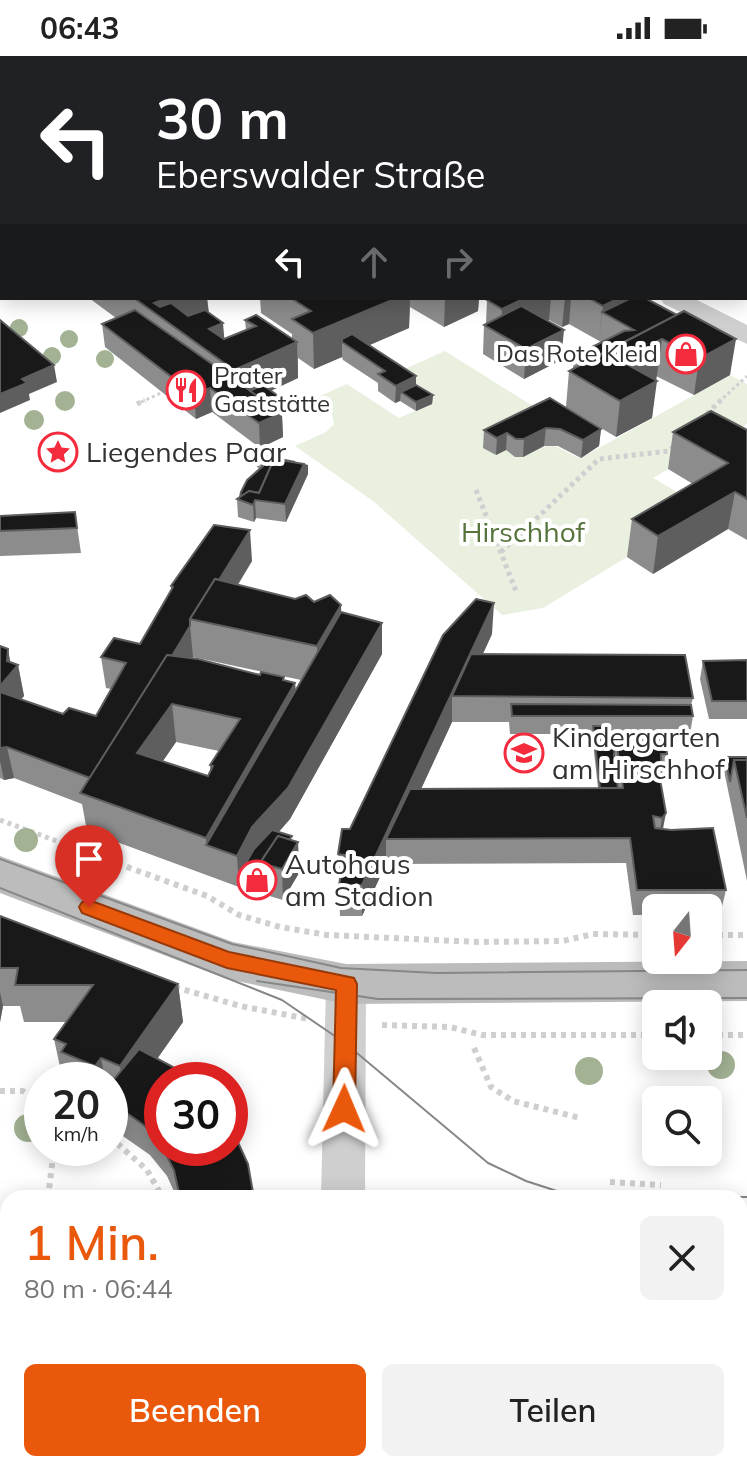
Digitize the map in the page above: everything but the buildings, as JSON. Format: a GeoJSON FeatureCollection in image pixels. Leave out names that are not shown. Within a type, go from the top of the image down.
{"type":"FeatureCollection","features":[{"type":"Feature","properties":{"kind":"main road"},"geometry":{"type":"LineString","coordinates":[[0,874],[227,960],[346,984],[747,981]]}},
{"type":"Feature","properties":{"kind":"street"},"geometry":{"type":"LineString","coordinates":[[677,300],[747,336]]}},
{"type":"Feature","properties":{"kind":"street"},"geometry":{"type":"LineString","coordinates":[[343,1190],[346,984]]}},
{"type":"Feature","properties":{"kind":"path"},"geometry":{"type":"LineString","coordinates":[[700,421],[747,376]]}},
{"type":"Feature","properties":{"kind":"path"},"geometry":{"type":"LineString","coordinates":[[137,404],[161,393]]}},
{"type":"Feature","properties":{"kind":"path"},"geometry":{"type":"LineString","coordinates":[[501,552],[599,459],[669,451],[679,441]]}},
{"type":"Feature","properties":{"kind":"path"},"geometry":{"type":"LineString","coordinates":[[476,490],[516,591]]}},
{"type":"Feature","properties":{"kind":"path"},"geometry":{"type":"LineString","coordinates":[[0,820],[207,896],[225,911],[320,935],[373,939],[563,941],[593,934],[642,935]]}},
{"type":"Feature","properties":{"kind":"path"},"geometry":{"type":"LineString","coordinates":[[722,935],[747,935]]}},
{"type":"Feature","properties":{"kind":"path"},"geometry":{"type":"LineString","coordinates":[[168,985],[216,1001]]}},
{"type":"Feature","properties":{"kind":"path"},"geometry":{"type":"LineString","coordinates":[[411,1027],[450,1027],[482,1035],[642,1035]]}},
{"type":"Feature","properties":{"kind":"path"},"geometry":{"type":"LineString","coordinates":[[722,1035],[747,1035]]}},
{"type":"Feature","properties":{"kind":"path"},"geometry":{"type":"LineString","coordinates":[[474,1048],[491,1087],[513,1101],[580,1118]]}},
{"type":"Feature","properties":{"kind":"path"},"geometry":{"type":"LineString","coordinates":[[0,1091],[24,1092]]}},
{"type":"Feature","properties":{"kind":"path"},"geometry":{"type":"LineString","coordinates":[[128,1153],[147,1170],[158,1190]]}},
{"type":"Feature","properties":{"kind":"path"},"geometry":{"type":"LineString","coordinates":[[49,1190],[52,1166]]}},
{"type":"Feature","properties":{"kind":"path"},"geometry":{"type":"LineString","coordinates":[[610,1182],[661,1185]]}},
{"type":"Feature","properties":{"kind":"green space","name":"Hirschhof"},"geometry":{"type":"Polygon","coordinates":[[[445,351],[549,416],[496,455],[506,450],[518,455],[550,446],[581,458],[730,375],[747,384],[747,424],[653,478],[706,509],[543,608],[502,615],[373,501],[295,446],[326,432],[334,424],[330,406],[318,397],[347,384],[399,418],[431,404],[389,376],[445,351]]]}},
{"type":"Feature","properties":{"kind":"tram line"},"geometry":{"type":"LineString","coordinates":[[0,859],[232,944],[341,968],[436,973],[747,970]]}},
{"type":"Feature","properties":{"kind":"tram line"},"geometry":{"type":"LineString","coordinates":[[0,888],[282,1000],[345,1043],[488,1163],[554,1190]]}},
{"type":"Feature","properties":{"kind":"tram line"},"geometry":{"type":"LineString","coordinates":[[257,981],[378,999],[747,998]]}},
{"type":"Feature","properties":{"kind":"place","name":"Das Rote Kleid"},"geometry":{"type":"Point","coordinates":[686,354]}},
{"type":"Feature","properties":{"kind":"place","name":"Prater Gaststätte"},"geometry":{"type":"Point","coordinates":[186,390]}},
{"type":"Feature","properties":{"kind":"place","name":"Liegendes Paar"},"geometry":{"type":"Point","coordinates":[58,452]}},
{"type":"Feature","properties":{"kind":"place","name":"Kindergarten am Hirschhof"},"geometry":{"type":"Point","coordinates":[524,753]}},
{"type":"Feature","properties":{"kind":"place","name":"Autohaus am Stadion"},"geometry":{"type":"Point","coordinates":[257,880]}},
{"type":"Feature","properties":{"kind":"route"},"geometry":{"type":"LineString","coordinates":[[89,907],[227,960],[346,984],[344,1109]]}}]}
